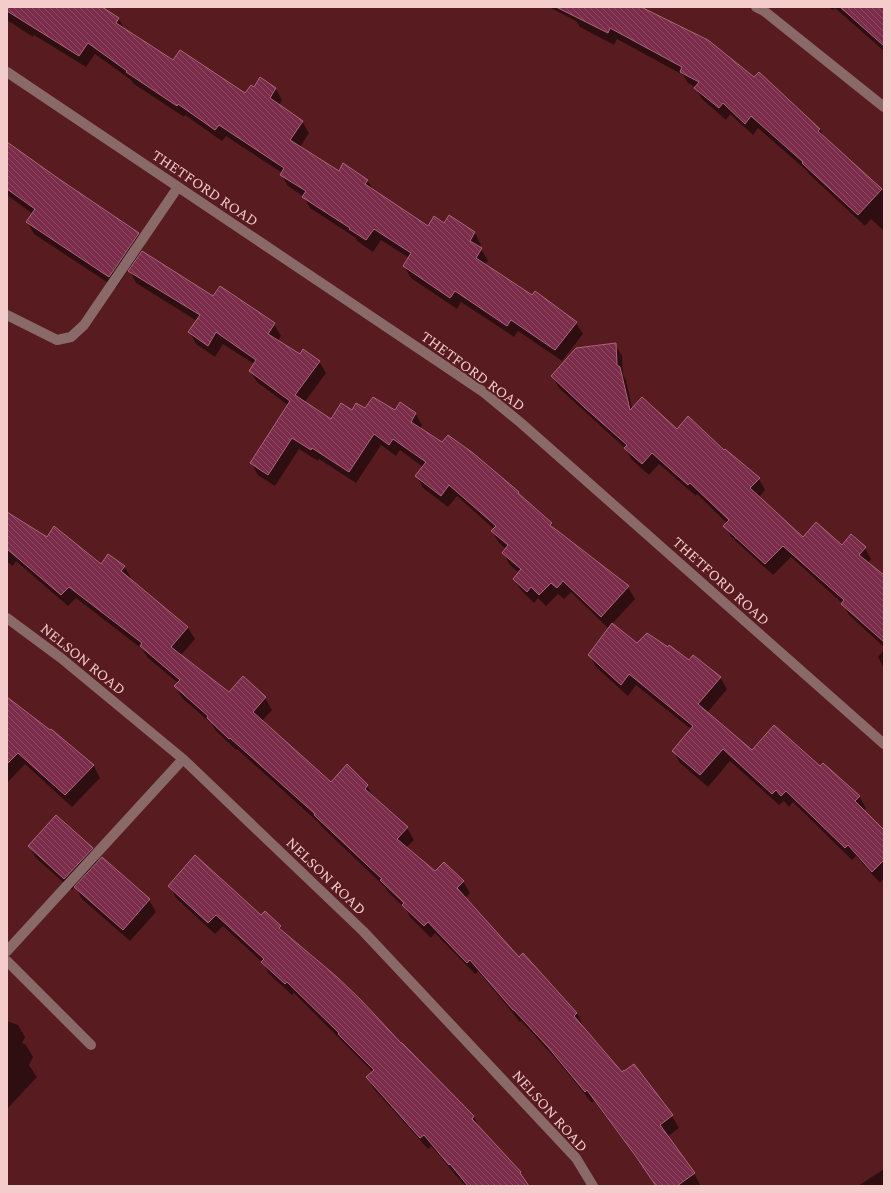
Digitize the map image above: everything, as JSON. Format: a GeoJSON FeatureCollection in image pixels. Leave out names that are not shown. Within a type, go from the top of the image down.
{"type":"FeatureCollection","features":[{"type":"Feature","properties":{"kind":"street"},"geometry":{"type":"LineString","coordinates":[[756,7],[764,11],[884,107]]}},
{"type":"Feature","properties":{"kind":"street","name":"THETFORD ROAD"},"geometry":{"type":"LineString","coordinates":[[7,72],[482,391],[521,422],[884,744]]}},
{"type":"Feature","properties":{"kind":"street"},"geometry":{"type":"LineString","coordinates":[[7,315],[57,340],[71,337],[84,325],[178,187]]}},
{"type":"Feature","properties":{"kind":"street","name":"NELSON ROAD"},"geometry":{"type":"LineString","coordinates":[[7,618],[61,658],[183,759],[363,931],[576,1158],[593,1186]]}},
{"type":"Feature","properties":{"kind":"street"},"geometry":{"type":"LineString","coordinates":[[7,951],[183,759]]}},
{"type":"Feature","properties":{"kind":"street"},"geometry":{"type":"LineString","coordinates":[[7,961],[91,1046]]}},
{"type":"Feature","properties":{"kind":"building"},"geometry":{"type":"Polygon","coordinates":[[[7,7],[102,7],[119,18],[116,23],[173,60],[180,50],[245,93],[251,85],[254,87],[260,77],[276,88],[270,98],[303,121],[290,140],[339,171],[343,163],[368,180],[365,184],[428,226],[434,216],[444,223],[449,215],[475,232],[470,241],[482,248],[476,258],[532,295],[535,291],[577,322],[555,350],[511,320],[507,326],[455,291],[450,298],[403,266],[411,253],[374,229],[366,240],[349,229],[350,228],[302,197],[306,191],[280,175],[284,168],[219,125],[215,130],[178,104],[177,106],[126,72],[127,71],[88,43],[79,56],[7,11],[7,7]]]}},
{"type":"Feature","properties":{"kind":"building"},"geometry":{"type":"Polygon","coordinates":[[[556,7],[641,7],[708,40],[754,77],[759,72],[820,129],[818,131],[882,189],[858,215],[802,163],[803,162],[751,116],[745,124],[723,103],[719,108],[694,88],[699,82],[680,72],[682,67],[610,28],[608,33],[556,7]]]}},
{"type":"Feature","properties":{"kind":"building"},"geometry":{"type":"Polygon","coordinates":[[[840,7],[884,7],[884,46],[840,7]]]}},
{"type":"Feature","properties":{"kind":"building"},"geometry":{"type":"Polygon","coordinates":[[[7,142],[139,233],[109,277],[26,222],[35,209],[7,189],[7,142]]]}},
{"type":"Feature","properties":{"kind":"building"},"geometry":{"type":"Polygon","coordinates":[[[142,251],[213,296],[220,286],[275,323],[268,334],[300,354],[303,349],[320,361],[295,395],[331,419],[341,403],[352,410],[356,403],[365,408],[373,397],[395,410],[400,402],[416,413],[411,422],[442,442],[448,435],[473,453],[519,492],[518,493],[552,523],[550,525],[629,586],[601,617],[563,581],[557,588],[551,583],[539,595],[531,587],[527,592],[513,579],[521,569],[502,553],[508,545],[491,531],[496,526],[449,485],[441,496],[415,476],[426,462],[393,439],[389,445],[374,434],[349,472],[312,448],[311,450],[292,438],[268,475],[250,463],[290,401],[249,371],[256,360],[216,332],[208,346],[188,332],[200,315],[128,271],[142,251]]]}},
{"type":"Feature","properties":{"kind":"building"},"geometry":{"type":"Polygon","coordinates":[[[616,343],[617,365],[620,367],[630,410],[642,397],[677,429],[688,416],[724,450],[725,449],[760,478],[750,488],[803,537],[816,522],[842,545],[851,534],[866,547],[859,555],[884,575],[884,642],[841,604],[844,600],[783,546],[765,564],[723,526],[729,520],[690,483],[688,485],[652,453],[642,464],[624,448],[627,445],[551,376],[576,348],[616,343]]]}},
{"type":"Feature","properties":{"kind":"building"},"geometry":{"type":"Polygon","coordinates":[[[7,512],[47,537],[54,526],[101,564],[108,554],[125,566],[121,571],[188,627],[171,647],[229,692],[243,676],[266,697],[253,712],[331,782],[347,764],[368,785],[365,789],[408,827],[397,839],[435,871],[444,862],[464,881],[457,888],[519,957],[523,953],[577,1013],[574,1016],[622,1072],[634,1064],[673,1115],[660,1125],[695,1173],[677,1186],[656,1186],[587,1090],[585,1092],[548,1047],[513,1010],[470,960],[467,963],[428,922],[424,926],[402,905],[404,903],[380,880],[382,879],[314,815],[315,814],[207,718],[208,716],[174,686],[180,680],[140,646],[142,643],[69,587],[61,595],[7,549],[7,512]]]}},
{"type":"Feature","properties":{"kind":"building"},"geometry":{"type":"Polygon","coordinates":[[[612,623],[637,643],[647,633],[668,647],[669,645],[689,660],[693,655],[721,677],[698,704],[752,750],[774,725],[820,766],[823,763],[860,796],[855,801],[884,830],[884,860],[872,872],[848,845],[845,848],[786,791],[781,796],[776,790],[772,794],[723,749],[700,775],[672,751],[693,726],[629,674],[621,685],[588,655],[612,623]]]}},
{"type":"Feature","properties":{"kind":"building"},"geometry":{"type":"Polygon","coordinates":[[[7,697],[50,730],[51,729],[94,765],[65,795],[18,753],[7,764],[7,697]]]}},
{"type":"Feature","properties":{"kind":"building"},"geometry":{"type":"Polygon","coordinates":[[[56,815],[93,848],[64,879],[28,846],[56,815]]]}},
{"type":"Feature","properties":{"kind":"building"},"geometry":{"type":"Polygon","coordinates":[[[195,855],[261,915],[265,911],[281,926],[279,928],[337,977],[361,1000],[401,1043],[474,1116],[472,1119],[521,1172],[520,1173],[529,1186],[468,1186],[424,1135],[420,1138],[366,1077],[374,1070],[338,1034],[339,1033],[287,982],[285,984],[261,962],[264,959],[216,915],[208,923],[168,886],[195,855]]]}},
{"type":"Feature","properties":{"kind":"building"},"geometry":{"type":"Polygon","coordinates":[[[102,857],[150,899],[123,930],[74,887],[102,857]]]}}]}
